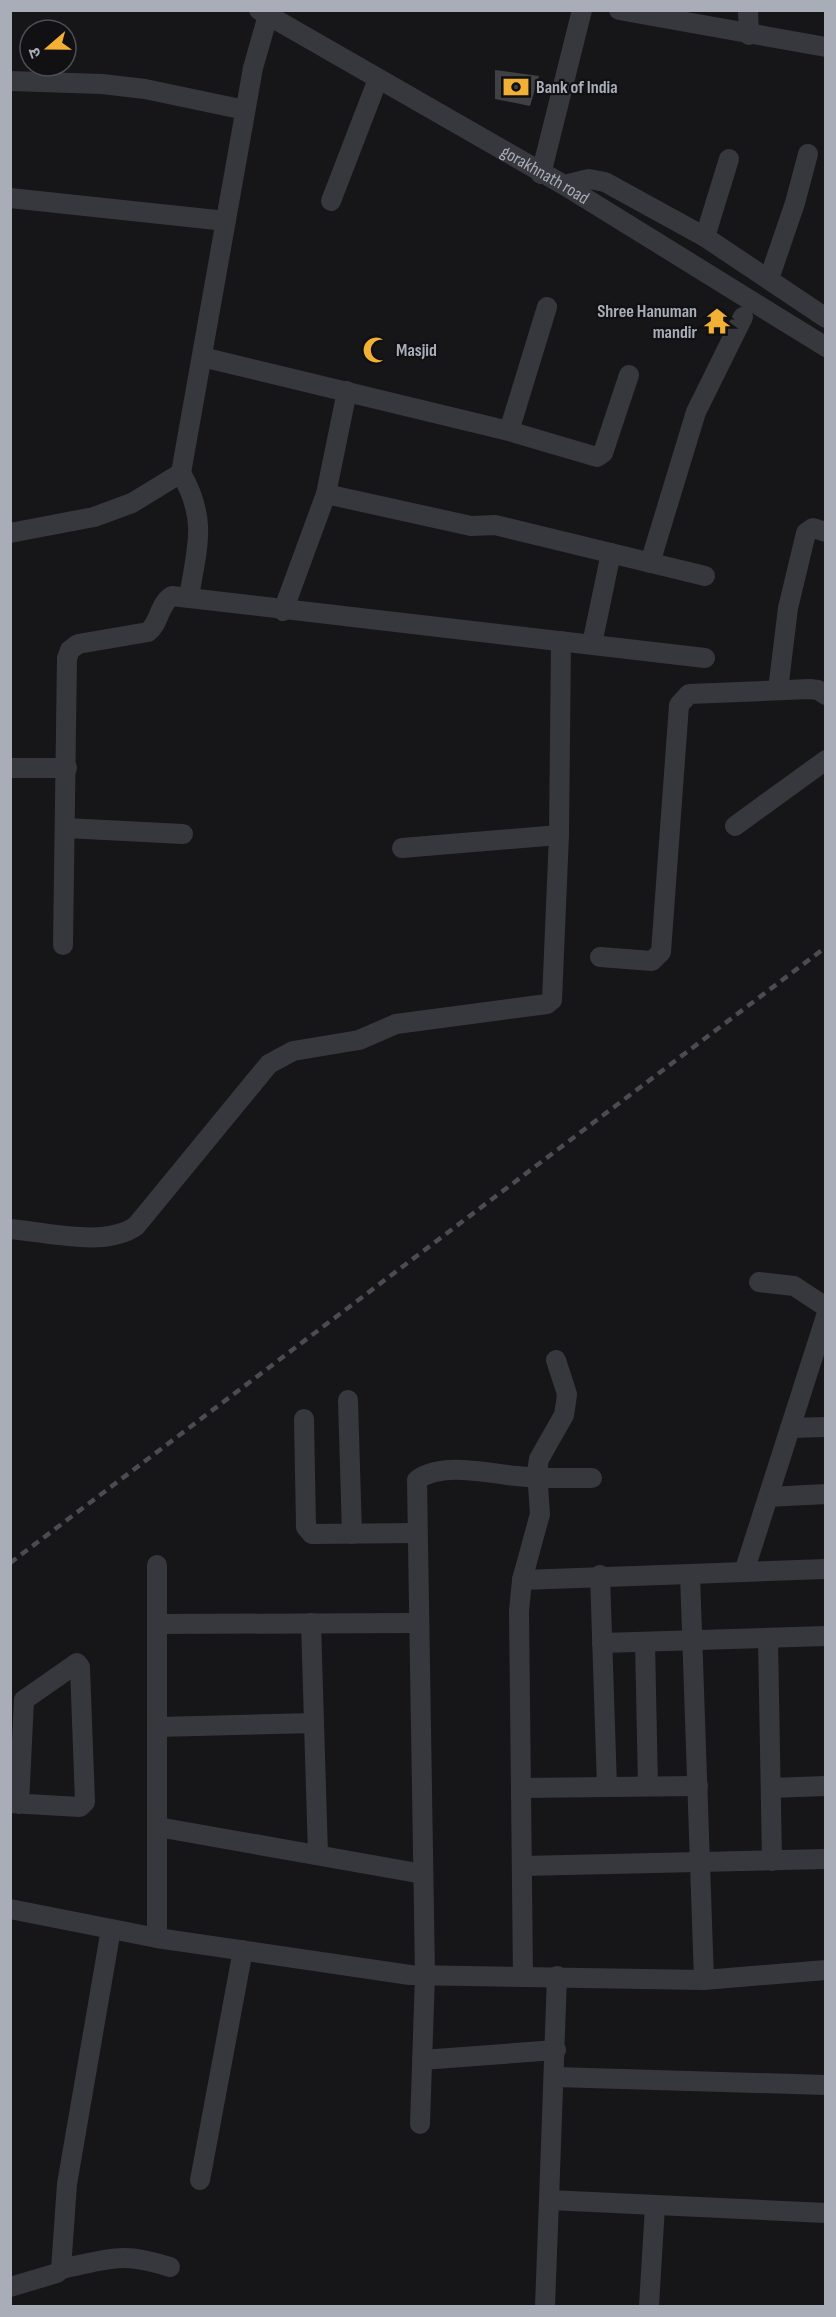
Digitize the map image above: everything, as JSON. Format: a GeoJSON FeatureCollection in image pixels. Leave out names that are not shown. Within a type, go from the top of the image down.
{"type":"FeatureCollection","features":[{"type":"Feature","properties":{"kind":"street"},"geometry":{"type":"LineString","coordinates":[[541,174],[582,10]]}},
{"type":"Feature","properties":{"kind":"street"},"geometry":{"type":"LineString","coordinates":[[619,10],[825,47]]}},
{"type":"Feature","properties":{"kind":"street"},"geometry":{"type":"LineString","coordinates":[[748,10],[749,35]]}},
{"type":"Feature","properties":{"kind":"street"},"geometry":{"type":"LineString","coordinates":[[189,597],[200,524],[194,495],[181,473],[253,68],[270,14]]}},
{"type":"Feature","properties":{"kind":"street","name":"gorakhnath road"},"geometry":{"type":"LineString","coordinates":[[270,14],[541,174],[564,185],[825,347]]}},
{"type":"Feature","properties":{"kind":"street"},"geometry":{"type":"LineString","coordinates":[[331,201],[378,79]]}},
{"type":"Feature","properties":{"kind":"street"},"geometry":{"type":"LineString","coordinates":[[10,81],[102,84],[145,89],[245,110]]}},
{"type":"Feature","properties":{"kind":"street"},"geometry":{"type":"LineString","coordinates":[[769,279],[795,203],[808,154]]}},
{"type":"Feature","properties":{"kind":"street"},"geometry":{"type":"LineString","coordinates":[[705,237],[729,159]]}},
{"type":"Feature","properties":{"kind":"street"},"geometry":{"type":"LineString","coordinates":[[564,185],[589,179],[605,182],[705,237],[825,318]]}},
{"type":"Feature","properties":{"kind":"street"},"geometry":{"type":"LineString","coordinates":[[10,198],[226,221]]}},
{"type":"Feature","properties":{"kind":"street"},"geometry":{"type":"LineString","coordinates":[[509,431],[547,307]]}},
{"type":"Feature","properties":{"kind":"street"},"geometry":{"type":"LineString","coordinates":[[650,563],[696,412],[743,317]]}},
{"type":"Feature","properties":{"kind":"street"},"geometry":{"type":"LineString","coordinates":[[202,357],[509,431],[597,458],[603,453],[628,375]]}},
{"type":"Feature","properties":{"kind":"street"},"geometry":{"type":"LineString","coordinates":[[282,611],[326,494],[347,391]]}},
{"type":"Feature","properties":{"kind":"street"},"geometry":{"type":"LineString","coordinates":[[10,533],[94,517],[132,503],[181,473]]}},
{"type":"Feature","properties":{"kind":"street"},"geometry":{"type":"LineString","coordinates":[[326,494],[471,526],[495,525],[705,576]]}},
{"type":"Feature","properties":{"kind":"street"},"geometry":{"type":"LineString","coordinates":[[778,690],[788,608],[806,533],[813,528],[825,532]]}},
{"type":"Feature","properties":{"kind":"street"},"geometry":{"type":"LineString","coordinates":[[592,644],[611,553]]}},
{"type":"Feature","properties":{"kind":"street"},"geometry":{"type":"LineString","coordinates":[[63,945],[67,658],[70,650],[78,644],[148,632],[154,627],[167,600],[172,596],[282,611],[705,658]]}},
{"type":"Feature","properties":{"kind":"street"},"geometry":{"type":"LineString","coordinates":[[10,1229],[107,1238],[124,1234],[136,1226],[269,1064],[293,1051],[359,1040],[396,1024],[547,1004],[554,993],[559,835],[561,641]]}},
{"type":"Feature","properties":{"kind":"street"},"geometry":{"type":"LineString","coordinates":[[600,957],[652,961],[661,952],[679,705],[683,698],[689,694],[810,688],[825,695]]}},
{"type":"Feature","properties":{"kind":"street"},"geometry":{"type":"LineString","coordinates":[[735,826],[825,760]]}},
{"type":"Feature","properties":{"kind":"street"},"geometry":{"type":"LineString","coordinates":[[10,768],[67,768]]}},
{"type":"Feature","properties":{"kind":"street"},"geometry":{"type":"LineString","coordinates":[[66,828],[183,834]]}},
{"type":"Feature","properties":{"kind":"street"},"geometry":{"type":"LineString","coordinates":[[402,848],[559,835]]}},
{"type":"Feature","properties":{"kind":"street"},"geometry":{"type":"LineString","coordinates":[[759,1282],[794,1287],[825,1307]]}},
{"type":"Feature","properties":{"kind":"street"},"geometry":{"type":"LineString","coordinates":[[744,1572],[825,1316]]}},
{"type":"Feature","properties":{"kind":"street"},"geometry":{"type":"LineString","coordinates":[[523,1976],[519,1611],[522,1580],[540,1514],[538,1478],[543,1449],[564,1415],[566,1402],[567,1394],[556,1360]]}},
{"type":"Feature","properties":{"kind":"street"},"geometry":{"type":"LineString","coordinates":[[348,1400],[352,1534]]}},
{"type":"Feature","properties":{"kind":"street"},"geometry":{"type":"LineString","coordinates":[[303,1419],[306,1527],[312,1534],[417,1533]]}},
{"type":"Feature","properties":{"kind":"street"},"geometry":{"type":"LineString","coordinates":[[790,1428],[825,1427]]}},
{"type":"Feature","properties":{"kind":"street"},"geometry":{"type":"LineString","coordinates":[[420,2124],[425,1975],[417,1623],[418,1478],[453,1470],[472,1469],[538,1478],[592,1478]]}},
{"type":"Feature","properties":{"kind":"street"},"geometry":{"type":"LineString","coordinates":[[768,1497],[825,1494]]}},
{"type":"Feature","properties":{"kind":"street"},"geometry":{"type":"LineString","coordinates":[[157,1565],[157,1938]]}},
{"type":"Feature","properties":{"kind":"street"},"geometry":{"type":"LineString","coordinates":[[522,1580],[600,1575],[825,1569]]}},
{"type":"Feature","properties":{"kind":"street"},"geometry":{"type":"LineString","coordinates":[[690,1574],[704,1980]]}},
{"type":"Feature","properties":{"kind":"street"},"geometry":{"type":"LineString","coordinates":[[600,1575],[607,1787]]}},
{"type":"Feature","properties":{"kind":"street"},"geometry":{"type":"LineString","coordinates":[[311,1623],[318,1855]]}},
{"type":"Feature","properties":{"kind":"street"},"geometry":{"type":"LineString","coordinates":[[157,1624],[417,1623]]}},
{"type":"Feature","properties":{"kind":"street"},"geometry":{"type":"LineString","coordinates":[[602,1643],[768,1639],[825,1635]]}},
{"type":"Feature","properties":{"kind":"street"},"geometry":{"type":"LineString","coordinates":[[768,1639],[772,1861]]}},
{"type":"Feature","properties":{"kind":"street"},"geometry":{"type":"LineString","coordinates":[[645,1642],[648,1786]]}},
{"type":"Feature","properties":{"kind":"street"},"geometry":{"type":"LineString","coordinates":[[77,1663],[80,1667],[85,1802],[80,1808],[15,1803],[24,1700],[77,1663]]}},
{"type":"Feature","properties":{"kind":"street"},"geometry":{"type":"LineString","coordinates":[[158,1727],[314,1723]]}},
{"type":"Feature","properties":{"kind":"street"},"geometry":{"type":"LineString","coordinates":[[521,1788],[698,1786]]}},
{"type":"Feature","properties":{"kind":"street"},"geometry":{"type":"LineString","coordinates":[[771,1788],[825,1786]]}},
{"type":"Feature","properties":{"kind":"street"},"geometry":{"type":"LineString","coordinates":[[158,1827],[423,1874]]}},
{"type":"Feature","properties":{"kind":"street"},"geometry":{"type":"LineString","coordinates":[[522,1866],[825,1859]]}},
{"type":"Feature","properties":{"kind":"street"},"geometry":{"type":"LineString","coordinates":[[10,1909],[157,1938],[425,1975],[704,1980],[825,1970]]}},
{"type":"Feature","properties":{"kind":"street"},"geometry":{"type":"LineString","coordinates":[[61,2269],[67,2184],[111,1929]]}},
{"type":"Feature","properties":{"kind":"street"},"geometry":{"type":"LineString","coordinates":[[200,2180],[243,1950]]}},
{"type":"Feature","properties":{"kind":"street"},"geometry":{"type":"LineString","coordinates":[[545,2307],[557,1976]]}},
{"type":"Feature","properties":{"kind":"street"},"geometry":{"type":"LineString","coordinates":[[422,2060],[555,2050]]}},
{"type":"Feature","properties":{"kind":"street"},"geometry":{"type":"LineString","coordinates":[[555,2077],[825,2085]]}},
{"type":"Feature","properties":{"kind":"street"},"geometry":{"type":"LineString","coordinates":[[549,2200],[825,2213]]}},
{"type":"Feature","properties":{"kind":"street"},"geometry":{"type":"LineString","coordinates":[[649,2307],[655,2206]]}},
{"type":"Feature","properties":{"kind":"street"},"geometry":{"type":"LineString","coordinates":[[10,2287],[57,2273],[61,2269],[124,2256],[140,2257],[170,2267]]}},
{"type":"Feature","properties":{"kind":"building","name":"Bank of India"},"geometry":{"type":"Polygon","coordinates":[[[495,70],[539,76],[530,106],[495,99],[495,70]]]}},
{"type":"Feature","properties":{"kind":"railway"},"geometry":{"type":"LineString","coordinates":[[10,1563],[826,947]]}},
{"type":"Feature","properties":{"kind":"place","name":"Bank of India"},"geometry":{"type":"Point","coordinates":[516,87]}},
{"type":"Feature","properties":{"kind":"place","name":"Shree Hanuman mandir"},"geometry":{"type":"Point","coordinates":[717,321]}},
{"type":"Feature","properties":{"kind":"place","name":"Masjid"},"geometry":{"type":"Point","coordinates":[376,350]}}]}
